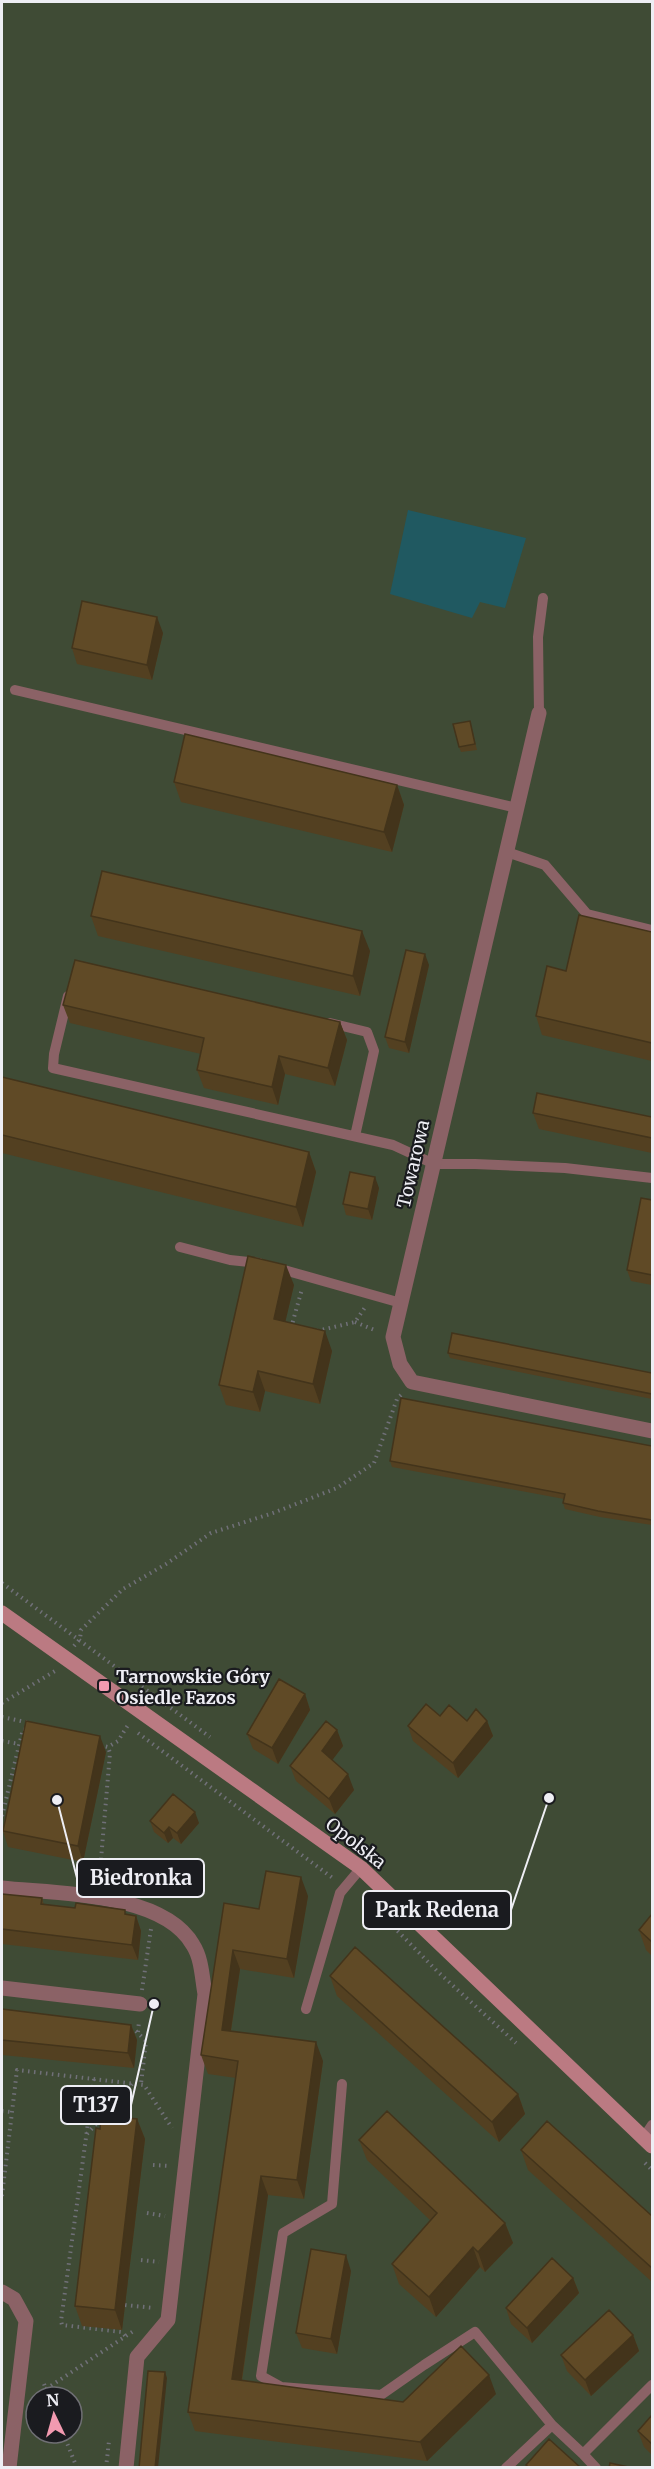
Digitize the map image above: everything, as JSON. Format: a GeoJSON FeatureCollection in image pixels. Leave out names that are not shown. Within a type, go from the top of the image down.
{"type":"FeatureCollection","features":[{"type":"Feature","properties":{"kind":"street","name":"Towarowa"},"geometry":{"type":"LineString","coordinates":[[412,1382],[400,1364],[393,1337],[539,713]]}},
{"type":"Feature","properties":{"kind":"street"},"geometry":{"type":"LineString","coordinates":[[412,1382],[652,1431]]}},
{"type":"Feature","properties":{"kind":"street","name":"Opolska"},"geometry":{"type":"LineString","coordinates":[[2,1613],[361,1868],[650,2136]]}},
{"type":"Feature","properties":{"kind":"street"},"geometry":{"type":"LineString","coordinates":[[2,1888],[125,1902],[159,1913],[180,1928],[194,1945],[201,1966],[205,1994],[168,2320],[137,2357],[126,2468]]}},
{"type":"Feature","properties":{"kind":"street"},"geometry":{"type":"LineString","coordinates":[[2,1988],[140,2004]]}},
{"type":"Feature","properties":{"kind":"street"},"geometry":{"type":"LineString","coordinates":[[2,2292],[14,2299],[26,2321],[9,2468]]}},
{"type":"Feature","properties":{"kind":"lane"},"geometry":{"type":"LineString","coordinates":[[539,713],[538,637],[543,598]]}},
{"type":"Feature","properties":{"kind":"lane"},"geometry":{"type":"LineString","coordinates":[[15,690],[517,808]]}},
{"type":"Feature","properties":{"kind":"lane"},"geometry":{"type":"LineString","coordinates":[[507,852],[545,865],[587,914],[652,930]]}},
{"type":"Feature","properties":{"kind":"lane"},"geometry":{"type":"LineString","coordinates":[[72,981],[54,1054],[53,1068],[393,1144],[434,1164],[565,1168],[652,1178]]}},
{"type":"Feature","properties":{"kind":"lane"},"geometry":{"type":"LineString","coordinates":[[322,1022],[367,1032],[374,1052],[356,1136]]}},
{"type":"Feature","properties":{"kind":"lane"},"geometry":{"type":"LineString","coordinates":[[180,1247],[230,1260],[250,1260],[401,1303]]}},
{"type":"Feature","properties":{"kind":"lane"},"geometry":{"type":"LineString","coordinates":[[306,2009],[340,1893],[361,1868]]}},
{"type":"Feature","properties":{"kind":"lane"},"geometry":{"type":"LineString","coordinates":[[342,2084],[332,2204],[283,2233],[261,2376],[281,2387],[381,2396],[475,2332],[552,2425],[596,2468]]}},
{"type":"Feature","properties":{"kind":"lane"},"geometry":{"type":"LineString","coordinates":[[583,2454],[652,2385]]}},
{"type":"Feature","properties":{"kind":"lane"},"geometry":{"type":"LineString","coordinates":[[506,2468],[552,2425]]}},
{"type":"Feature","properties":{"kind":"path"},"geometry":{"type":"LineString","coordinates":[[288,1338],[303,1284]]}},
{"type":"Feature","properties":{"kind":"path"},"geometry":{"type":"LineString","coordinates":[[355,1322],[370,1301]]}},
{"type":"Feature","properties":{"kind":"path"},"geometry":{"type":"LineString","coordinates":[[310,1333],[355,1322],[393,1337]]}},
{"type":"Feature","properties":{"kind":"path"},"geometry":{"type":"LineString","coordinates":[[2,1583],[80,1639],[81,1630],[123,1590],[211,1533],[273,1513],[337,1488],[374,1463],[397,1399],[412,1382]]}},
{"type":"Feature","properties":{"kind":"path"},"geometry":{"type":"LineString","coordinates":[[2,1703],[54,1671]]}},
{"type":"Feature","properties":{"kind":"path"},"geometry":{"type":"LineString","coordinates":[[2,1717],[31,1724]]}},
{"type":"Feature","properties":{"kind":"path"},"geometry":{"type":"LineString","coordinates":[[121,1720],[344,1887],[358,1891],[438,1972],[522,2048]]}},
{"type":"Feature","properties":{"kind":"path"},"geometry":{"type":"LineString","coordinates":[[97,1744],[108,1747],[117,1741],[128,1725]]}},
{"type":"Feature","properties":{"kind":"path"},"geometry":{"type":"LineString","coordinates":[[2,1816],[23,1729],[32,1731]]}},
{"type":"Feature","properties":{"kind":"path"},"geometry":{"type":"LineString","coordinates":[[2,1741],[19,1744]]}},
{"type":"Feature","properties":{"kind":"path"},"geometry":{"type":"LineString","coordinates":[[98,1898],[110,1753],[108,1747]]}},
{"type":"Feature","properties":{"kind":"path"},"geometry":{"type":"LineString","coordinates":[[138,2032],[151,1929],[146,1923]]}},
{"type":"Feature","properties":{"kind":"path"},"geometry":{"type":"LineString","coordinates":[[127,2030],[138,2032],[146,2041],[141,2084]]}},
{"type":"Feature","properties":{"kind":"path"},"geometry":{"type":"LineString","coordinates":[[2,2196],[16,2070],[144,2085],[172,2127],[171,2137]]}},
{"type":"Feature","properties":{"kind":"path"},"geometry":{"type":"LineString","coordinates":[[94,2079],[61,2314],[62,2325],[122,2332],[126,2337]]}},
{"type":"Feature","properties":{"kind":"path"},"geometry":{"type":"LineString","coordinates":[[86,2134],[132,2083]]}},
{"type":"Feature","properties":{"kind":"path"},"geometry":{"type":"LineString","coordinates":[[2,2111],[11,2112]]}},
{"type":"Feature","properties":{"kind":"path"},"geometry":{"type":"LineString","coordinates":[[637,2155],[652,2170]]}},
{"type":"Feature","properties":{"kind":"path"},"geometry":{"type":"LineString","coordinates":[[166,2176],[168,2156]]}},
{"type":"Feature","properties":{"kind":"path"},"geometry":{"type":"LineString","coordinates":[[153,2165],[167,2166]]}},
{"type":"Feature","properties":{"kind":"path"},"geometry":{"type":"LineString","coordinates":[[159,2227],[162,2205]]}},
{"type":"Feature","properties":{"kind":"path"},"geometry":{"type":"LineString","coordinates":[[154,2273],[156,2250]]}},
{"type":"Feature","properties":{"kind":"path"},"geometry":{"type":"LineString","coordinates":[[149,2314],[151,2296]]}},
{"type":"Feature","properties":{"kind":"path"},"geometry":{"type":"LineString","coordinates":[[125,2305],[169,2309]]}},
{"type":"Feature","properties":{"kind":"path"},"geometry":{"type":"LineString","coordinates":[[52,2385],[139,2327]]}},
{"type":"Feature","properties":{"kind":"path"},"geometry":{"type":"LineString","coordinates":[[68,2445],[77,2468]]}},
{"type":"Feature","properties":{"kind":"green space"},"geometry":{"type":"Polygon","coordinates":[[[2,2],[652,2],[652,2467],[2,2467],[2,2]]]}},
{"type":"Feature","properties":{"kind":"water"},"geometry":{"type":"Polygon","coordinates":[[[408,510],[526,538],[505,608],[480,602],[472,618],[390,594],[408,510]]]}},
{"type":"Feature","properties":{"kind":"building"},"geometry":{"type":"Polygon","coordinates":[[[82,601],[157,617],[147,665],[72,648],[82,601]]]}},
{"type":"Feature","properties":{"kind":"building"},"geometry":{"type":"Polygon","coordinates":[[[470,721],[475,744],[459,747],[453,724],[470,721]]]}},
{"type":"Feature","properties":{"kind":"building"},"geometry":{"type":"Polygon","coordinates":[[[185,734],[397,785],[384,832],[174,782],[185,734]]]}},
{"type":"Feature","properties":{"kind":"building"},"geometry":{"type":"Polygon","coordinates":[[[102,871],[362,931],[353,976],[91,916],[102,871]]]}},
{"type":"Feature","properties":{"kind":"building"},"geometry":{"type":"Polygon","coordinates":[[[579,915],[652,932],[652,1043],[536,1016],[547,966],[566,971],[579,915]]]}},
{"type":"Feature","properties":{"kind":"building"},"geometry":{"type":"Polygon","coordinates":[[[406,950],[425,954],[405,1042],[385,1037],[406,950]]]}},
{"type":"Feature","properties":{"kind":"building"},"geometry":{"type":"Polygon","coordinates":[[[75,960],[340,1022],[328,1068],[279,1056],[272,1087],[197,1070],[204,1038],[63,1005],[75,960]]]}},
{"type":"Feature","properties":{"kind":"building"},"geometry":{"type":"Polygon","coordinates":[[[2,1077],[309,1152],[296,1207],[2,1135],[2,1077]]]}},
{"type":"Feature","properties":{"kind":"building"},"geometry":{"type":"Polygon","coordinates":[[[537,1093],[652,1117],[652,1138],[533,1113],[537,1093]]]}},
{"type":"Feature","properties":{"kind":"building"},"geometry":{"type":"Polygon","coordinates":[[[350,1172],[375,1177],[368,1209],[343,1204],[350,1172]]]}},
{"type":"Feature","properties":{"kind":"building"},"geometry":{"type":"Polygon","coordinates":[[[641,1198],[652,1200],[652,1275],[627,1270],[641,1198]]]}},
{"type":"Feature","properties":{"kind":"building"},"geometry":{"type":"Polygon","coordinates":[[[248,1256],[286,1265],[274,1319],[325,1331],[313,1384],[258,1371],[253,1392],[219,1385],[248,1256]]]}},
{"type":"Feature","properties":{"kind":"building"},"geometry":{"type":"Polygon","coordinates":[[[452,1333],[652,1373],[652,1394],[448,1353],[452,1333]]]}},
{"type":"Feature","properties":{"kind":"building"},"geometry":{"type":"Polygon","coordinates":[[[401,1398],[652,1446],[652,1520],[563,1503],[565,1494],[390,1461],[401,1398]]]}},
{"type":"Feature","properties":{"kind":"building"},"geometry":{"type":"Polygon","coordinates":[[[279,1679],[305,1694],[272,1748],[247,1734],[279,1679]]]}},
{"type":"Feature","properties":{"kind":"building"},"geometry":{"type":"Polygon","coordinates":[[[426,1704],[440,1716],[449,1705],[467,1721],[476,1709],[487,1721],[453,1763],[408,1726],[426,1704]]]}},
{"type":"Feature","properties":{"kind":"building"},"geometry":{"type":"Polygon","coordinates":[[[26,1721],[100,1736],[78,1846],[3,1831],[26,1721]]]}},
{"type":"Feature","properties":{"kind":"building"},"geometry":{"type":"Polygon","coordinates":[[[326,1721],[337,1730],[322,1751],[348,1774],[329,1799],[290,1766],[326,1721]]]}},
{"type":"Feature","properties":{"kind":"building"},"geometry":{"type":"Polygon","coordinates":[[[173,1794],[195,1812],[177,1833],[169,1827],[164,1833],[150,1821],[173,1794]]]}},
{"type":"Feature","properties":{"kind":"building"},"geometry":{"type":"Polygon","coordinates":[[[266,1871],[301,1877],[287,1959],[233,1950],[222,2030],[316,2042],[297,2180],[261,2176],[232,2379],[403,2402],[461,2346],[489,2375],[420,2442],[188,2412],[238,2061],[201,2055],[224,1903],[259,1909],[266,1871]]]}},
{"type":"Feature","properties":{"kind":"building"},"geometry":{"type":"Polygon","coordinates":[[[2,1894],[42,1898],[41,1904],[75,1908],[76,1903],[125,1910],[125,1914],[136,1916],[132,1945],[2,1929],[2,1894]]]}},
{"type":"Feature","properties":{"kind":"building"},"geometry":{"type":"Polygon","coordinates":[[[652,1914],[652,1942],[639,1930],[652,1914]]]}},
{"type":"Feature","properties":{"kind":"building"},"geometry":{"type":"Polygon","coordinates":[[[355,1947],[518,2094],[492,2122],[330,1976],[355,1947]]]}},
{"type":"Feature","properties":{"kind":"building"},"geometry":{"type":"Polygon","coordinates":[[[2,2009],[131,2025],[128,2053],[2,2040],[2,2009]]]}},
{"type":"Feature","properties":{"kind":"building"},"geometry":{"type":"Polygon","coordinates":[[[387,2111],[505,2223],[478,2252],[473,2247],[429,2297],[392,2264],[437,2213],[359,2140],[387,2111]]]}},
{"type":"Feature","properties":{"kind":"building"},"geometry":{"type":"Polygon","coordinates":[[[101,2115],[137,2119],[115,2310],[75,2306],[96,2128],[100,2129],[101,2115]]]}},
{"type":"Feature","properties":{"kind":"building"},"geometry":{"type":"Polygon","coordinates":[[[547,2121],[652,2216],[652,2268],[521,2150],[547,2121]]]}},
{"type":"Feature","properties":{"kind":"building"},"geometry":{"type":"Polygon","coordinates":[[[311,2249],[346,2255],[331,2339],[296,2333],[311,2249]]]}},
{"type":"Feature","properties":{"kind":"building"},"geometry":{"type":"Polygon","coordinates":[[[552,2258],[573,2278],[527,2328],[506,2308],[552,2258]]]}},
{"type":"Feature","properties":{"kind":"building"},"geometry":{"type":"Polygon","coordinates":[[[609,2310],[633,2335],[585,2380],[561,2355],[609,2310]]]}},
{"type":"Feature","properties":{"kind":"building"},"geometry":{"type":"Polygon","coordinates":[[[148,2371],[165,2372],[155,2468],[139,2468],[148,2371]]]}},
{"type":"Feature","properties":{"kind":"building"},"geometry":{"type":"Polygon","coordinates":[[[652,2415],[652,2444],[638,2431],[652,2415]]]}},
{"type":"Feature","properties":{"kind":"building"},"geometry":{"type":"Polygon","coordinates":[[[549,2439],[581,2468],[529,2468],[526,2465],[549,2439]]]}},
{"type":"Feature","properties":{"kind":"building"},"geometry":{"type":"Polygon","coordinates":[[[610,2463],[633,2468],[609,2468],[610,2463]]]}},
{"type":"Feature","properties":{"kind":"place","name":"Tarnowskie Góry Osiedle Fazos"},"geometry":{"type":"Point","coordinates":[104,1686]}},
{"type":"Feature","properties":{"kind":"place","name":"Park Redena"},"geometry":{"type":"Point","coordinates":[549,1798]}},
{"type":"Feature","properties":{"kind":"place","name":"Biedronka"},"geometry":{"type":"Point","coordinates":[57,1800]}},
{"type":"Feature","properties":{"kind":"place","name":"T137"},"geometry":{"type":"Point","coordinates":[154,2004]}}]}
